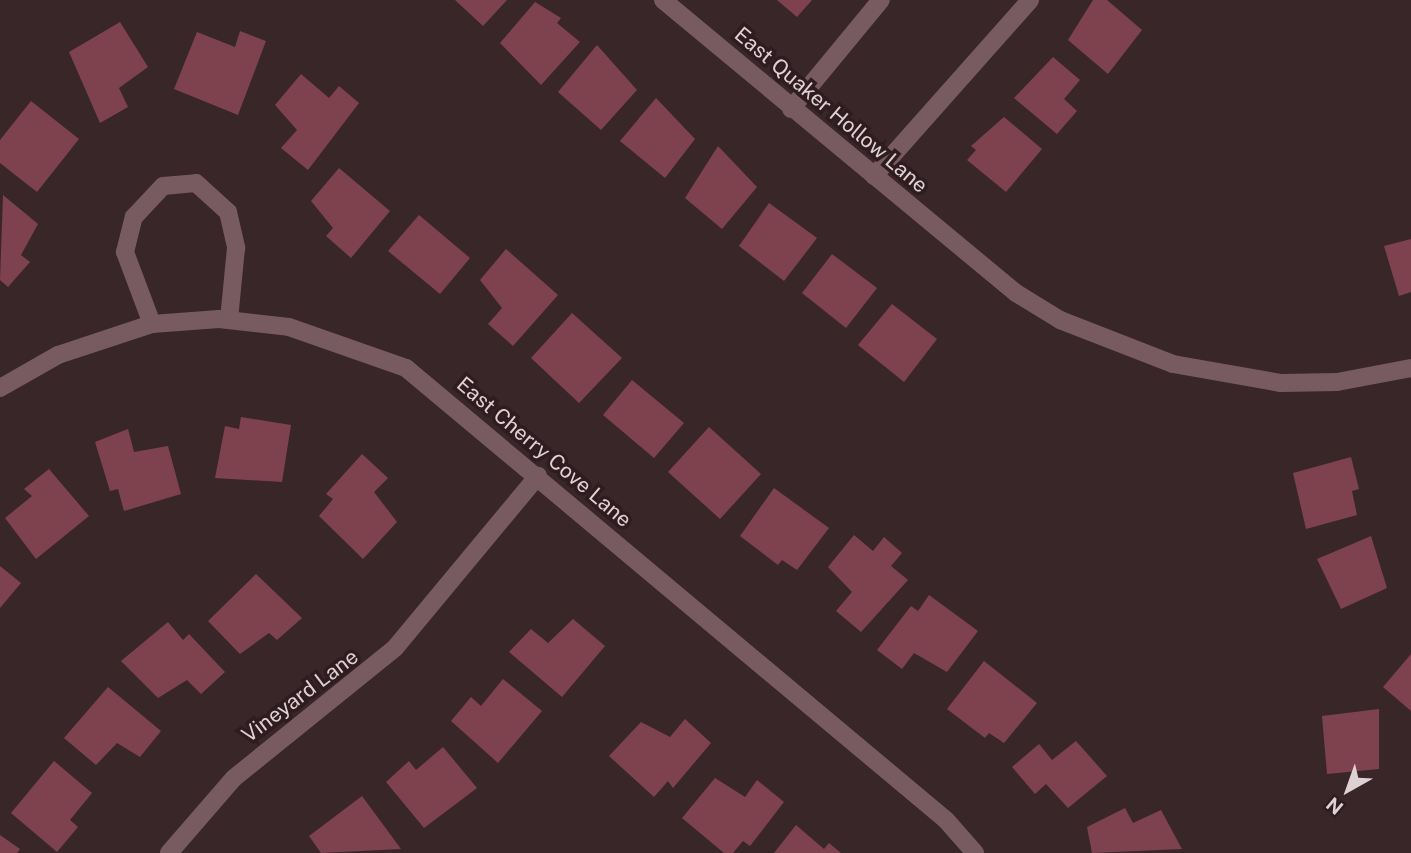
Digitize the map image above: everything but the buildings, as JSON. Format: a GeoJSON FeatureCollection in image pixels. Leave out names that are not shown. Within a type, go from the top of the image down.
{"type":"FeatureCollection","features":[{"type":"Feature","properties":{"kind":"street","name":"East Quaker Hollow Lane"},"geometry":{"type":"LineString","coordinates":[[663,0],[791,110],[938,228],[1060,320],[1173,364],[1281,383],[1337,382],[1411,368]]}},
{"type":"Feature","properties":{"kind":"street"},"geometry":{"type":"LineString","coordinates":[[791,110],[881,0]]}},
{"type":"Feature","properties":{"kind":"street"},"geometry":{"type":"LineString","coordinates":[[874,176],[1030,0]]}},
{"type":"Feature","properties":{"kind":"street"},"geometry":{"type":"LineString","coordinates":[[152,324],[125,252],[134,217],[163,186],[196,183],[228,212],[236,248],[229,320]]}},
{"type":"Feature","properties":{"kind":"street","name":"East Cherry Cove Lane"},"geometry":{"type":"LineString","coordinates":[[0,388],[58,355],[152,324],[229,320],[289,327],[407,368],[946,820],[975,853]]}},
{"type":"Feature","properties":{"kind":"street","name":"Vineyard Lane"},"geometry":{"type":"LineString","coordinates":[[169,853],[234,778],[395,648],[538,476]]}}]}
